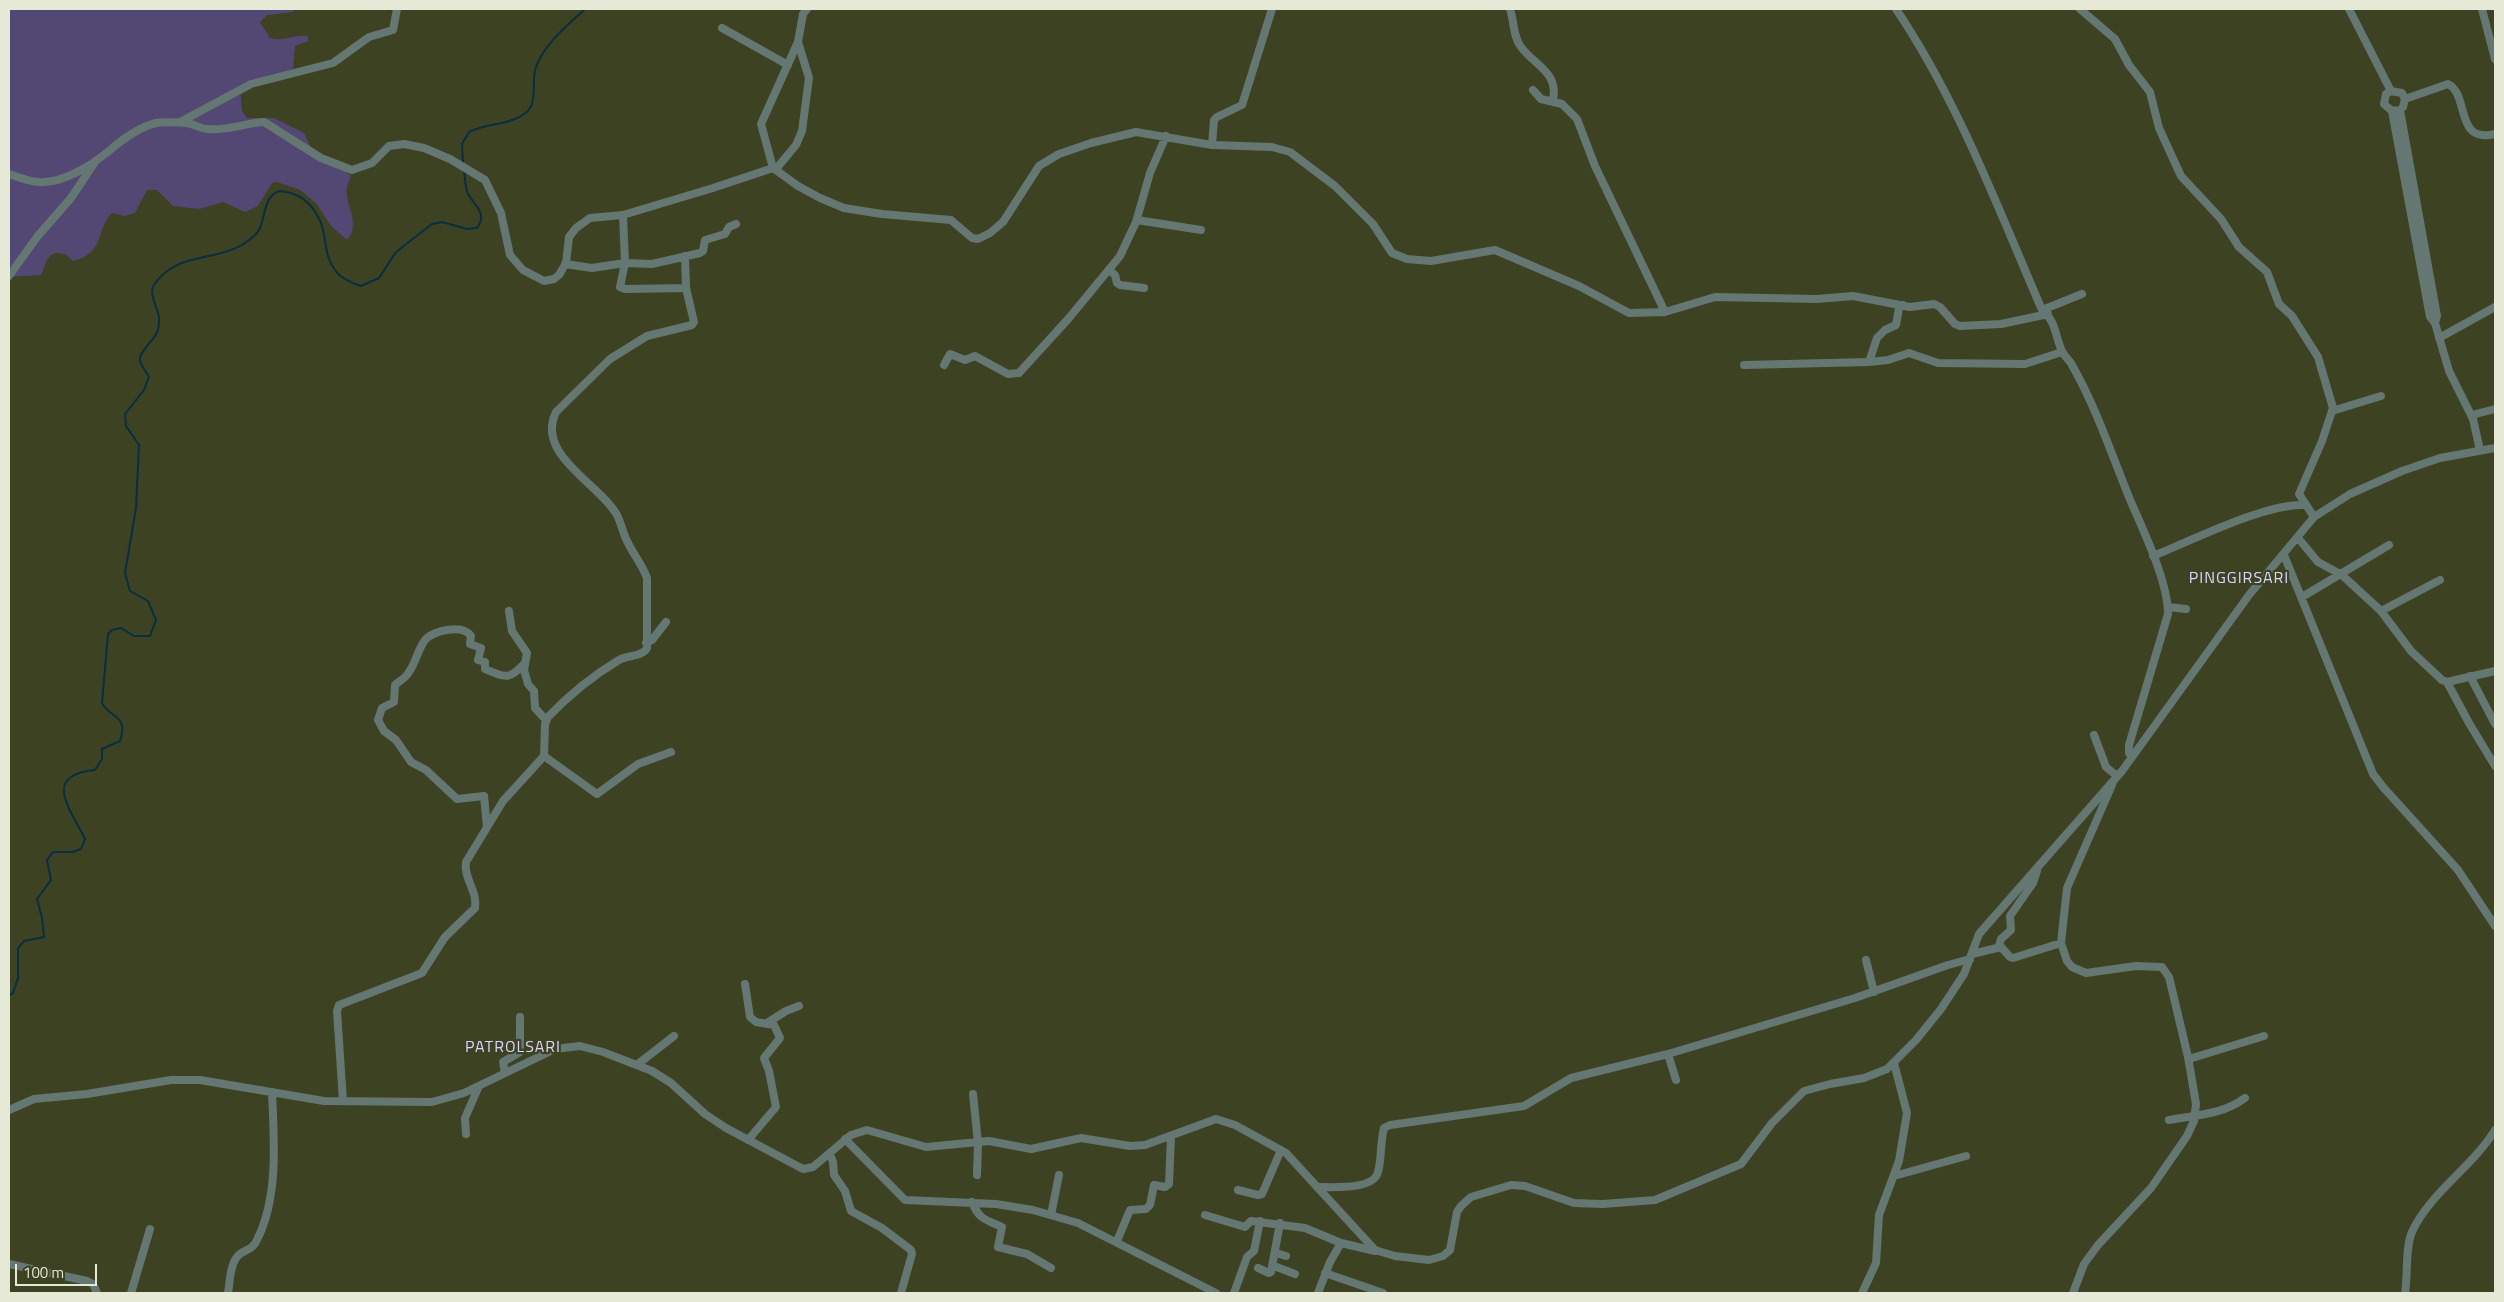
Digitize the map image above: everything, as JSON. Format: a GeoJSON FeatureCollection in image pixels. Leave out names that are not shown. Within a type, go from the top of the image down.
{"type":"FeatureCollection","features":[{"type":"Feature","properties":{"kind":"street"},"geometry":{"type":"LineString","coordinates":[[178,123],[251,84],[338,61],[369,37],[393,30],[397,9]]}},
{"type":"Feature","properties":{"kind":"street"},"geometry":{"type":"LineString","coordinates":[[807,9],[803,14],[798,42],[761,124],[775,168],[798,186],[844,208],[882,214],[951,220],[972,238],[978,239],[990,234],[1003,222],[1039,166],[1049,159],[1091,143],[1132,133],[1166,136],[1212,145],[1272,147],[1290,152],[1335,186],[1373,224],[1392,253],[1407,259],[1431,261],[1496,250],[1579,286],[1622,311],[1644,315],[1665,312],[1715,297],[1817,298],[1853,296],[1910,307],[1934,304],[1940,307],[1954,324],[1960,326],[2001,324],[2045,312],[2082,294]]}},
{"type":"Feature","properties":{"kind":"street"},"geometry":{"type":"LineString","coordinates":[[1212,145],[1214,120],[1220,115],[1234,111],[1242,106],[1272,9]]}},
{"type":"Feature","properties":{"kind":"street"},"geometry":{"type":"LineString","coordinates":[[1510,9],[1520,46],[1549,72],[1554,90],[1553,101]]}},
{"type":"Feature","properties":{"kind":"street"},"geometry":{"type":"LineString","coordinates":[[1896,9],[1932,68],[1985,177],[2045,312],[2060,341],[2062,352],[2072,364],[2096,415],[2153,556],[2168,607],[2129,745],[2129,753],[2132,757]]}},
{"type":"Feature","properties":{"kind":"street"},"geometry":{"type":"LineString","coordinates":[[2080,9],[2115,39],[2129,64],[2146,84],[2155,107],[2159,128],[2182,176],[2221,220],[2239,247],[2270,276],[2279,304],[2292,316],[2318,357],[2328,386],[2332,411],[2322,441],[2299,494],[2304,506],[2314,517]]}},
{"type":"Feature","properties":{"kind":"street"},"geometry":{"type":"LineString","coordinates":[[2349,9],[2391,91]]}},
{"type":"Feature","properties":{"kind":"street"},"geometry":{"type":"LineString","coordinates":[[2482,9],[2492,34],[2495,59]]}},
{"type":"Feature","properties":{"kind":"street"},"geometry":{"type":"LineString","coordinates":[[722,28],[788,64]]}},
{"type":"Feature","properties":{"kind":"street"},"geometry":{"type":"LineString","coordinates":[[9,174],[39,182],[55,180],[73,174],[97,159],[122,139],[155,123],[187,122],[201,128],[216,130],[264,122],[321,158],[352,170],[372,163],[384,150],[398,144],[419,146],[450,158],[484,180],[498,203],[504,223],[507,247],[515,263],[544,281],[554,279],[565,264],[567,242],[576,228],[590,218],[623,215],[775,168],[796,146],[802,131],[808,78],[798,42]]}},
{"type":"Feature","properties":{"kind":"street"},"geometry":{"type":"LineString","coordinates":[[2480,450],[2472,415],[2449,371],[2435,323],[2437,316],[2406,168],[2396,110],[2405,98],[2448,84],[2454,90],[2470,128],[2480,135],[2495,134]]}},
{"type":"Feature","properties":{"kind":"street"},"geometry":{"type":"LineString","coordinates":[[1533,90],[1541,99],[1553,101],[1570,110],[1577,119],[1595,166],[1665,312]]}},
{"type":"Feature","properties":{"kind":"street"},"geometry":{"type":"LineString","coordinates":[[2396,110],[2384,104],[2386,94],[2391,91],[2402,93],[2405,98]]}},
{"type":"Feature","properties":{"kind":"street"},"geometry":{"type":"LineString","coordinates":[[944,366],[950,354],[965,360],[975,356],[1008,374],[1019,372],[1069,318],[1125,248],[1137,220],[1150,173],[1166,136]]}},
{"type":"Feature","properties":{"kind":"street"},"geometry":{"type":"LineString","coordinates":[[9,276],[37,237],[71,198],[97,159]]}},
{"type":"Feature","properties":{"kind":"street"},"geometry":{"type":"LineString","coordinates":[[623,215],[625,263],[620,284],[623,289],[686,288]]}},
{"type":"Feature","properties":{"kind":"street"},"geometry":{"type":"LineString","coordinates":[[1137,220],[1201,230]]}},
{"type":"Feature","properties":{"kind":"street"},"geometry":{"type":"LineString","coordinates":[[565,264],[592,268],[625,263],[652,264],[702,252],[705,240],[725,234],[729,227],[736,224]]}},
{"type":"Feature","properties":{"kind":"street"},"geometry":{"type":"LineString","coordinates":[[343,1102],[337,1011],[339,1005],[422,973],[445,937],[476,908],[476,899],[465,868],[466,862],[515,786],[544,756],[546,720],[607,667],[623,658],[645,652],[646,578],[644,569],[626,539],[618,516],[557,450],[553,439],[552,420],[556,412],[576,390],[610,359],[647,336],[694,324],[686,288],[685,256]]}},
{"type":"Feature","properties":{"kind":"street"},"geometry":{"type":"LineString","coordinates":[[1109,270],[1114,273],[1117,284],[1144,288]]}},
{"type":"Feature","properties":{"kind":"street"},"geometry":{"type":"LineString","coordinates":[[1869,362],[1877,338],[1885,330],[1896,325],[1899,308],[1902,305]]}},
{"type":"Feature","properties":{"kind":"street"},"geometry":{"type":"LineString","coordinates":[[2439,338],[2495,307]]}},
{"type":"Feature","properties":{"kind":"street"},"geometry":{"type":"LineString","coordinates":[[1744,366],[1869,362],[1888,360],[1909,353],[1938,363],[1960,365],[2025,364],[2062,352]]}},
{"type":"Feature","properties":{"kind":"street"},"geometry":{"type":"LineString","coordinates":[[2332,411],[2381,396]]}},
{"type":"Feature","properties":{"kind":"street"},"geometry":{"type":"LineString","coordinates":[[2472,415],[2495,409]]}},
{"type":"Feature","properties":{"kind":"street"},"geometry":{"type":"LineString","coordinates":[[1206,1214],[1245,1226],[1251,1220],[1305,1228],[1341,1243],[1385,1254],[1430,1260],[1443,1256],[1450,1250],[1457,1212],[1471,1197],[1511,1185],[1525,1186],[1569,1202],[1580,1204],[1644,1202],[1723,1173],[1741,1164],[1772,1123],[1804,1091],[1876,1075],[1894,1063],[1916,1040],[1964,974],[1979,934],[2116,777],[2249,595],[2314,517],[2350,494],[2374,482],[2440,458],[2495,448]]}},
{"type":"Feature","properties":{"kind":"street"},"geometry":{"type":"LineString","coordinates":[[2153,556],[2253,516],[2289,506],[2304,506]]}},
{"type":"Feature","properties":{"kind":"street"},"geometry":{"type":"LineString","coordinates":[[2298,538],[2318,562],[2339,573],[2381,611],[2411,651],[2438,677],[2447,682],[2495,766]]}},
{"type":"Feature","properties":{"kind":"street"},"geometry":{"type":"LineString","coordinates":[[2302,597],[2339,573],[2389,545]]}},
{"type":"Feature","properties":{"kind":"street"},"geometry":{"type":"LineString","coordinates":[[2284,554],[2373,774],[2383,788],[2458,870],[2495,926]]}},
{"type":"Feature","properties":{"kind":"street"},"geometry":{"type":"LineString","coordinates":[[2381,611],[2440,580]]}},
{"type":"Feature","properties":{"kind":"street"},"geometry":{"type":"LineString","coordinates":[[2168,607],[2186,609]]}},
{"type":"Feature","properties":{"kind":"street"},"geometry":{"type":"LineString","coordinates":[[509,611],[512,633],[527,653],[524,664],[527,681],[534,691],[535,708],[546,720]]}},
{"type":"Feature","properties":{"kind":"street"},"geometry":{"type":"LineString","coordinates":[[646,643],[652,640],[666,622]]}},
{"type":"Feature","properties":{"kind":"street"},"geometry":{"type":"LineString","coordinates":[[487,827],[484,796],[456,798],[426,770],[412,762],[396,740],[384,732],[378,720],[382,708],[394,702],[395,685],[410,672],[425,640],[436,633],[458,629],[467,631],[471,636],[470,644],[481,648],[478,660],[485,662],[485,669],[502,676],[511,676],[524,664]]}},
{"type":"Feature","properties":{"kind":"street"},"geometry":{"type":"LineString","coordinates":[[2447,682],[2495,671]]}},
{"type":"Feature","properties":{"kind":"street"},"geometry":{"type":"LineString","coordinates":[[2470,676],[2495,724]]}},
{"type":"Feature","properties":{"kind":"street"},"geometry":{"type":"LineString","coordinates":[[2094,735],[2106,767],[2116,777]]}},
{"type":"Feature","properties":{"kind":"street"},"geometry":{"type":"LineString","coordinates":[[544,756],[597,794],[638,764],[671,752]]}},
{"type":"Feature","properties":{"kind":"street"},"geometry":{"type":"LineString","coordinates":[[2074,1293],[2084,1264],[2098,1245],[2151,1188],[2189,1132],[2195,1115],[2189,1059],[2169,977],[2162,967],[2136,966],[2086,973],[2072,967],[2067,961],[2061,943],[2066,888],[2116,777]]}},
{"type":"Feature","properties":{"kind":"street"},"geometry":{"type":"LineString","coordinates":[[1999,946],[2001,938],[2010,930],[2010,916],[2033,882],[2039,867]]}},
{"type":"Feature","properties":{"kind":"street"},"geometry":{"type":"LineString","coordinates":[[1317,1188],[1365,1185],[1373,1181],[1378,1172],[1383,1132],[1386,1127],[1524,1106],[1571,1078],[1668,1054],[1874,992],[1999,946],[2003,947],[2011,958],[2061,943]]}},
{"type":"Feature","properties":{"kind":"street"},"geometry":{"type":"LineString","coordinates":[[1866,960],[1874,992]]}},
{"type":"Feature","properties":{"kind":"street"},"geometry":{"type":"LineString","coordinates":[[745,984],[750,1017],[756,1022],[767,1023],[776,1027],[780,1036],[780,1040],[764,1058],[777,1104],[748,1140]]}},
{"type":"Feature","properties":{"kind":"street"},"geometry":{"type":"LineString","coordinates":[[767,1023],[786,1011],[799,1006]]}},
{"type":"Feature","properties":{"kind":"street"},"geometry":{"type":"LineString","coordinates":[[506,1073],[503,1062],[518,1054],[521,1048],[520,1018]]}},
{"type":"Feature","properties":{"kind":"street"},"geometry":{"type":"LineString","coordinates":[[638,1064],[674,1036]]}},
{"type":"Feature","properties":{"kind":"street"},"geometry":{"type":"LineString","coordinates":[[2189,1059],[2264,1036]]}},
{"type":"Feature","properties":{"kind":"street"},"geometry":{"type":"LineString","coordinates":[[9,1110],[34,1099],[87,1094],[171,1080],[200,1080],[313,1100],[432,1102],[453,1097],[555,1049],[573,1046],[603,1052],[638,1064],[662,1077],[706,1114],[770,1153],[803,1169],[813,1167],[845,1139],[867,1130],[926,1147],[997,1141],[1032,1149],[1050,1146],[1072,1138],[1088,1138],[1130,1146],[1145,1145],[1171,1137],[1216,1119],[1235,1125],[1281,1150],[1293,1159],[1371,1246],[1385,1254]]}},
{"type":"Feature","properties":{"kind":"street"},"geometry":{"type":"LineString","coordinates":[[1668,1054],[1676,1080]]}},
{"type":"Feature","properties":{"kind":"street"},"geometry":{"type":"LineString","coordinates":[[1862,1293],[1876,1262],[1880,1215],[1899,1161],[1907,1113],[1894,1063]]}},
{"type":"Feature","properties":{"kind":"street"},"geometry":{"type":"LineString","coordinates":[[466,1134],[465,1118],[478,1086]]}},
{"type":"Feature","properties":{"kind":"street"},"geometry":{"type":"LineString","coordinates":[[228,1293],[234,1262],[240,1253],[249,1249],[257,1240],[269,1200],[274,1140],[272,1092]]}},
{"type":"Feature","properties":{"kind":"street"},"geometry":{"type":"LineString","coordinates":[[973,1094],[978,1143],[977,1175]]}},
{"type":"Feature","properties":{"kind":"street"},"geometry":{"type":"LineString","coordinates":[[2168,1120],[2223,1110],[2245,1098]]}},
{"type":"Feature","properties":{"kind":"street"},"geometry":{"type":"LineString","coordinates":[[2405,1293],[2411,1232],[2422,1216],[2482,1148],[2495,1130]]}},
{"type":"Feature","properties":{"kind":"street"},"geometry":{"type":"LineString","coordinates":[[1117,1241],[1130,1210],[1146,1209],[1150,1205],[1154,1185],[1166,1187],[1169,1184],[1171,1137]]}},
{"type":"Feature","properties":{"kind":"street"},"geometry":{"type":"LineString","coordinates":[[845,1139],[905,1200],[996,1204],[1051,1215],[1078,1223],[1117,1241],[1138,1254],[1216,1293]]}},
{"type":"Feature","properties":{"kind":"street"},"geometry":{"type":"LineString","coordinates":[[1238,1190],[1258,1195],[1262,1194],[1281,1150]]}},
{"type":"Feature","properties":{"kind":"street"},"geometry":{"type":"LineString","coordinates":[[830,1154],[834,1174],[845,1191],[851,1211],[882,1228],[911,1250],[912,1254],[902,1292]]}},
{"type":"Feature","properties":{"kind":"street"},"geometry":{"type":"LineString","coordinates":[[1894,1176],[1966,1156]]}},
{"type":"Feature","properties":{"kind":"street"},"geometry":{"type":"LineString","coordinates":[[1051,1215],[1059,1175]]}},
{"type":"Feature","properties":{"kind":"street"},"geometry":{"type":"LineString","coordinates":[[972,1202],[978,1216],[986,1222],[1002,1227],[997,1244],[998,1247],[1027,1254],[1052,1268]]}},
{"type":"Feature","properties":{"kind":"street"},"geometry":{"type":"LineString","coordinates":[[1234,1293],[1247,1257],[1254,1251],[1260,1221]]}},
{"type":"Feature","properties":{"kind":"street"},"geometry":{"type":"LineString","coordinates":[[1258,1268],[1269,1274],[1274,1266],[1280,1223]]}},
{"type":"Feature","properties":{"kind":"street"},"geometry":{"type":"LineString","coordinates":[[132,1293],[150,1229]]}},
{"type":"Feature","properties":{"kind":"street"},"geometry":{"type":"LineString","coordinates":[[1318,1293],[1324,1273],[1341,1243]]}},
{"type":"Feature","properties":{"kind":"street"},"geometry":{"type":"LineString","coordinates":[[1276,1253],[1286,1256]]}},
{"type":"Feature","properties":{"kind":"street"},"geometry":{"type":"LineString","coordinates":[[9,1264],[87,1281],[92,1284],[97,1293]]}},
{"type":"Feature","properties":{"kind":"street"},"geometry":{"type":"LineString","coordinates":[[1274,1266],[1295,1274]]}},
{"type":"Feature","properties":{"kind":"street"},"geometry":{"type":"LineString","coordinates":[[1324,1273],[1383,1293]]}},
{"type":"Feature","properties":{"kind":"shaded area"},"geometry":{"type":"Polygon","coordinates":[[[9,9],[293,9],[293,12],[267,15],[260,22],[270,38],[280,39],[308,36],[308,41],[295,46],[293,69],[240,86],[242,111],[247,118],[274,118],[304,133],[316,158],[344,170],[351,176],[347,187],[347,194],[353,227],[347,240],[331,226],[316,203],[300,190],[277,182],[272,183],[258,206],[245,212],[223,202],[199,209],[173,206],[157,190],[147,190],[135,213],[125,216],[112,213],[107,219],[95,247],[83,258],[73,261],[65,255],[54,254],[48,258],[41,275],[9,277],[9,9]]]}},
{"type":"Feature","properties":{"kind":"waterway"},"geometry":{"type":"LineString","coordinates":[[463,163],[462,144],[469,132],[514,120],[527,112],[532,102],[536,67],[545,50],[557,35],[585,9]]}},
{"type":"Feature","properties":{"kind":"waterway"},"geometry":{"type":"LineString","coordinates":[[9,995],[13,993],[18,978],[18,948],[24,941],[44,937],[37,899],[51,880],[47,860],[53,852],[72,852],[81,849],[85,839],[68,806],[64,796],[64,787],[68,779],[78,773],[95,770],[102,759],[102,749],[120,741],[122,732],[120,721],[102,703],[108,634],[112,630],[121,628],[134,636],[150,636],[156,620],[148,601],[130,591],[125,573],[136,508],[139,445],[126,426],[125,414],[144,390],[149,377],[140,362],[140,357],[158,331],[159,318],[152,292],[154,285],[173,267],[184,262],[231,250],[249,240],[259,230],[271,197],[280,191],[295,194],[308,203],[320,221],[327,254],[335,270],[343,278],[361,286],[379,278],[396,252],[432,224],[442,222],[467,229],[477,228],[480,223],[481,214],[467,192],[464,170]]}},
{"type":"Feature","properties":{"kind":"district","name":"PINGGIRSARI"},"geometry":{"type":"Point","coordinates":[2239,579]}},
{"type":"Feature","properties":{"kind":"district","name":"PATROLSARI"},"geometry":{"type":"Point","coordinates":[513,1048]}}]}
